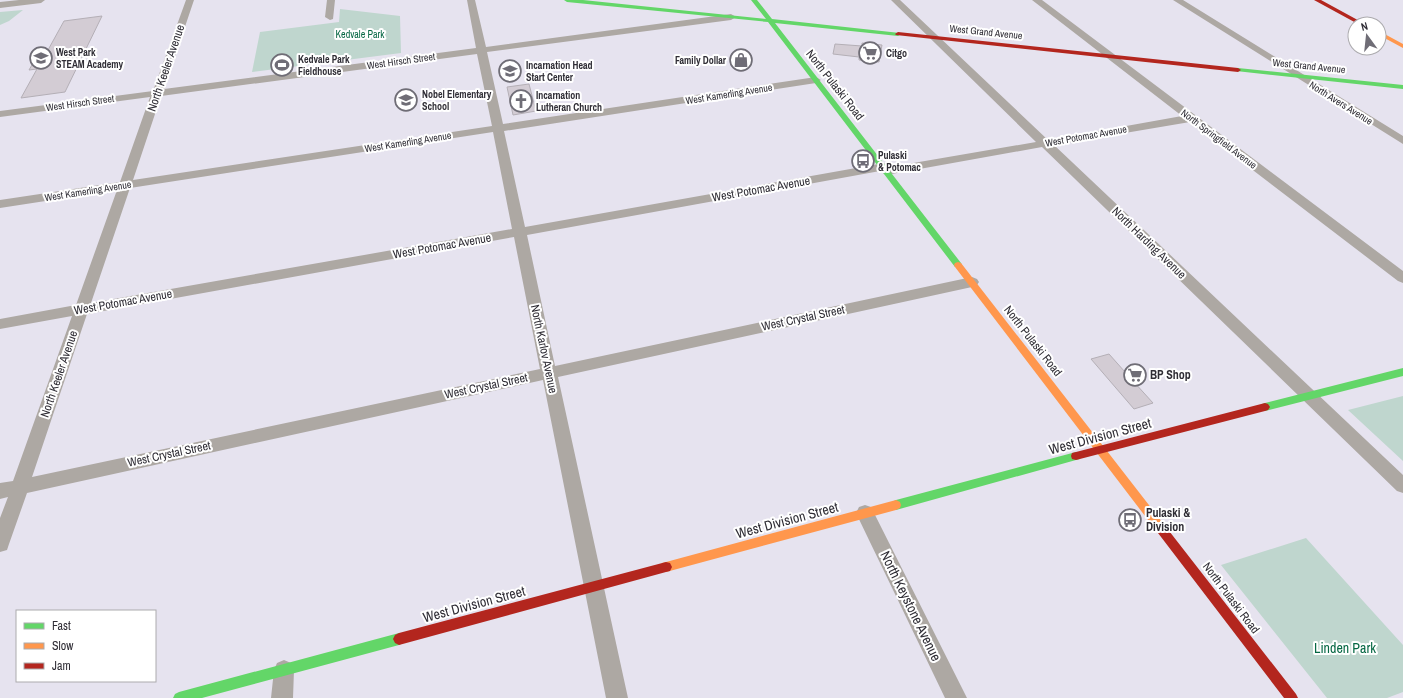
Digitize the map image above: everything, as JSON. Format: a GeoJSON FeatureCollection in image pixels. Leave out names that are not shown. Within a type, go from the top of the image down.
{"type":"FeatureCollection","features":[{"type":"Feature","properties":{"kind":"main road","name":"West Grand Avenue"},"geometry":{"type":"LineString","coordinates":[[567,0],[613,2],[731,17],[1403,87]]}},
{"type":"Feature","properties":{"kind":"main road","name":"North Pulaski Road"},"geometry":{"type":"LineString","coordinates":[[754,0],[1102,449],[1292,698]]}},
{"type":"Feature","properties":{"kind":"main road"},"geometry":{"type":"LineString","coordinates":[[1317,0],[1347,16]]}},
{"type":"Feature","properties":{"kind":"main road"},"geometry":{"type":"LineString","coordinates":[[1387,37],[1403,46]]}},
{"type":"Feature","properties":{"kind":"main road","name":"West Division Street"},"geometry":{"type":"LineString","coordinates":[[179,698],[1102,449],[1403,372]]}},
{"type":"Feature","properties":{"kind":"street"},"geometry":{"type":"LineString","coordinates":[[0,5],[41,0]]}},
{"type":"Feature","properties":{"kind":"street","name":"North Keeler Avenue"},"geometry":{"type":"LineString","coordinates":[[0,544],[157,93],[163,81],[190,0]]}},
{"type":"Feature","properties":{"kind":"street"},"geometry":{"type":"LineString","coordinates":[[330,17],[331,0]]}},
{"type":"Feature","properties":{"kind":"street","name":"North Karlov Avenue"},"geometry":{"type":"LineString","coordinates":[[471,0],[617,698]]}},
{"type":"Feature","properties":{"kind":"street","name":"North Harding Avenue"},"geometry":{"type":"LineString","coordinates":[[895,0],[1403,486]]}},
{"type":"Feature","properties":{"kind":"street","name":"North Springfield Avenue"},"geometry":{"type":"LineString","coordinates":[[1036,0],[1403,278]]}},
{"type":"Feature","properties":{"kind":"street","name":"North Avers Avenue"},"geometry":{"type":"LineString","coordinates":[[1176,0],[1403,142]]}},
{"type":"Feature","properties":{"kind":"street","name":"West Hirsch Street"},"geometry":{"type":"LineString","coordinates":[[0,114],[731,17]]}},
{"type":"Feature","properties":{"kind":"street","name":"West Kamerling Avenue"},"geometry":{"type":"LineString","coordinates":[[0,204],[816,80]]}},
{"type":"Feature","properties":{"kind":"street","name":"West Potomac Avenue"},"geometry":{"type":"LineString","coordinates":[[0,324],[520,232],[1192,118]]}},
{"type":"Feature","properties":{"kind":"street","name":"West Crystal Street"},"geometry":{"type":"LineString","coordinates":[[0,491],[972,282]]}},
{"type":"Feature","properties":{"kind":"street","name":"North Keystone Avenue"},"geometry":{"type":"LineString","coordinates":[[865,513],[956,698]]}},
{"type":"Feature","properties":{"kind":"street"},"geometry":{"type":"LineString","coordinates":[[282,698],[284,670]]}},
{"type":"Feature","properties":{"kind":"green space","name":"Kedvale Park"},"geometry":{"type":"Polygon","coordinates":[[[340,9],[400,16],[401,53],[252,72],[260,32],[339,22],[340,9]]]}},
{"type":"Feature","properties":{"kind":"green space"},"geometry":{"type":"Polygon","coordinates":[[[23,10],[9,21],[0,25],[0,12],[23,10]]]}},
{"type":"Feature","properties":{"kind":"green space"},"geometry":{"type":"Polygon","coordinates":[[[1403,396],[1403,461],[1348,410],[1403,396]]]}},
{"type":"Feature","properties":{"kind":"green space","name":"Linden Park"},"geometry":{"type":"Polygon","coordinates":[[[1306,538],[1403,645],[1403,692],[1387,698],[1327,698],[1221,565],[1306,538]]]}},
{"type":"Feature","properties":{"kind":"building"},"geometry":{"type":"Polygon","coordinates":[[[102,16],[65,92],[21,98],[37,69],[29,70],[40,51],[48,50],[64,21],[102,16]]]}},
{"type":"Feature","properties":{"kind":"building"},"geometry":{"type":"Polygon","coordinates":[[[862,43],[882,45],[879,62],[859,60],[859,57],[833,54],[835,44],[862,46],[862,43]]]}},
{"type":"Feature","properties":{"kind":"building","name":"Incarnation Lutheran Church"},"geometry":{"type":"Polygon","coordinates":[[[529,84],[536,111],[513,115],[507,87],[529,84]]]}},
{"type":"Feature","properties":{"kind":"building"},"geometry":{"type":"Polygon","coordinates":[[[1109,354],[1125,372],[1136,369],[1145,379],[1134,382],[1153,403],[1134,409],[1091,359],[1109,354]]]}},
{"type":"Feature","properties":{"kind":"traffic: fast"},"geometry":{"type":"LineString","coordinates":[[567,0],[898,34]]}},
{"type":"Feature","properties":{"kind":"traffic: fast"},"geometry":{"type":"LineString","coordinates":[[754,0],[958,265]]}},
{"type":"Feature","properties":{"kind":"traffic: fast"},"geometry":{"type":"LineString","coordinates":[[1238,70],[1403,87]]}},
{"type":"Feature","properties":{"kind":"traffic: fast"},"geometry":{"type":"LineString","coordinates":[[1265,407],[1403,372]]}},
{"type":"Feature","properties":{"kind":"traffic: fast"},"geometry":{"type":"LineString","coordinates":[[896,505],[1076,456]]}},
{"type":"Feature","properties":{"kind":"traffic: fast"},"geometry":{"type":"LineString","coordinates":[[179,698],[399,639]]}},
{"type":"Feature","properties":{"kind":"traffic: slow"},"geometry":{"type":"LineString","coordinates":[[1387,37],[1403,46]]}},
{"type":"Feature","properties":{"kind":"traffic: slow"},"geometry":{"type":"LineString","coordinates":[[958,265],[1162,530]]}},
{"type":"Feature","properties":{"kind":"traffic: slow"},"geometry":{"type":"LineString","coordinates":[[666,567],[896,505]]}},
{"type":"Feature","properties":{"kind":"traffic: jam"},"geometry":{"type":"LineString","coordinates":[[1317,0],[1347,16]]}},
{"type":"Feature","properties":{"kind":"traffic: jam"},"geometry":{"type":"LineString","coordinates":[[898,34],[1238,70]]}},
{"type":"Feature","properties":{"kind":"traffic: jam"},"geometry":{"type":"LineString","coordinates":[[1076,456],[1265,407]]}},
{"type":"Feature","properties":{"kind":"traffic: jam"},"geometry":{"type":"LineString","coordinates":[[1162,530],[1292,698]]}},
{"type":"Feature","properties":{"kind":"traffic: jam"},"geometry":{"type":"LineString","coordinates":[[399,639],[666,567]]}},
{"type":"Feature","properties":{"kind":"place","name":"Citgo"},"geometry":{"type":"Point","coordinates":[870,53]}},
{"type":"Feature","properties":{"kind":"place","name":"West Park STEAM Academy"},"geometry":{"type":"Point","coordinates":[41,58]}},
{"type":"Feature","properties":{"kind":"place","name":"Family Dollar"},"geometry":{"type":"Point","coordinates":[741,60]}},
{"type":"Feature","properties":{"kind":"place","name":"Kedvale Park Fieldhouse"},"geometry":{"type":"Point","coordinates":[282,65]}},
{"type":"Feature","properties":{"kind":"place","name":"Incarnation Head Start Center"},"geometry":{"type":"Point","coordinates":[510,71]}},
{"type":"Feature","properties":{"kind":"place","name":"Nobel Elementary School"},"geometry":{"type":"Point","coordinates":[406,100]}},
{"type":"Feature","properties":{"kind":"place","name":"Incarnation Lutheran Church"},"geometry":{"type":"Point","coordinates":[521,101]}},
{"type":"Feature","properties":{"kind":"place","name":"Pulaski & Potomac"},"geometry":{"type":"Point","coordinates":[863,161]}},
{"type":"Feature","properties":{"kind":"place","name":"BP Shop"},"geometry":{"type":"Point","coordinates":[1135,375]}},
{"type":"Feature","properties":{"kind":"place","name":"Pulaski & Division"},"geometry":{"type":"Point","coordinates":[1130,520]}}]}
